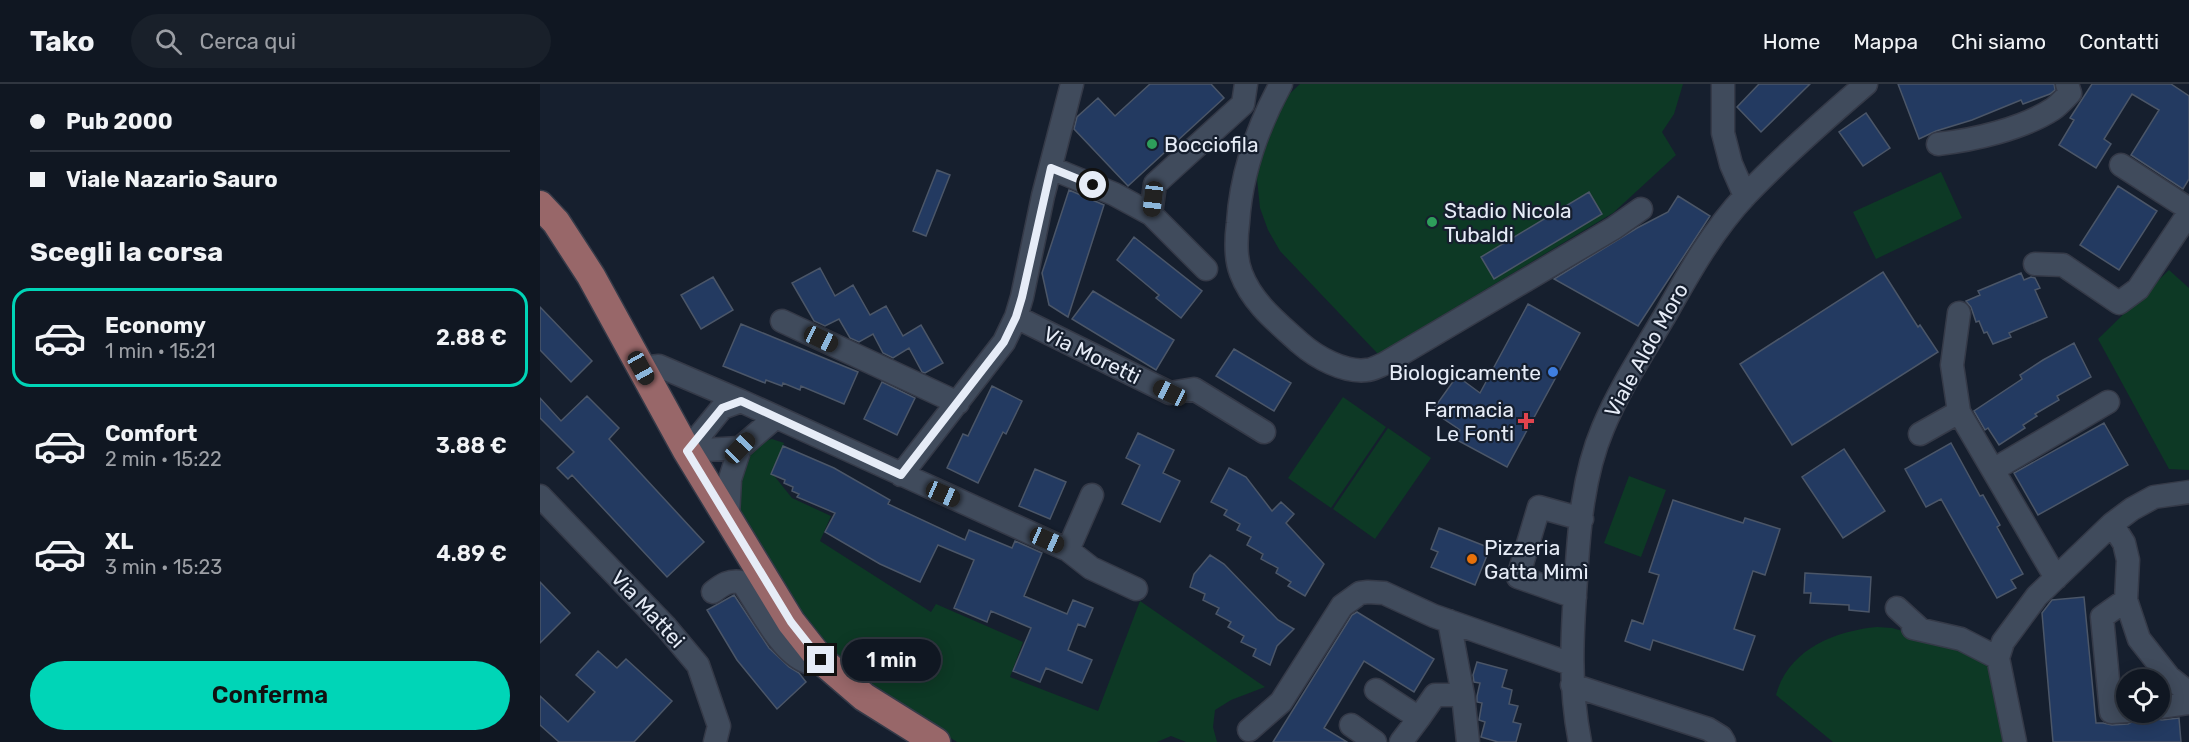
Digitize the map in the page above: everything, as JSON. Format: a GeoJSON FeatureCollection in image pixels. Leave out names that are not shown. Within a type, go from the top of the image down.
{"type":"FeatureCollection","features":[{"type":"Feature","properties":{"kind":"main road"},"geometry":{"type":"LineString","coordinates":[[540,205],[556,222],[591,276],[687,451],[791,622],[821,660],[864,697],[936,742]]}},
{"type":"Feature","properties":{"kind":"street"},"geometry":{"type":"LineString","coordinates":[[901,475],[1004,342],[1016,317],[1072,84]]}},
{"type":"Feature","properties":{"kind":"street"},"geometry":{"type":"LineString","coordinates":[[1151,214],[1155,184],[1243,104],[1246,84]]}},
{"type":"Feature","properties":{"kind":"street"},"geometry":{"type":"LineString","coordinates":[[1281,84],[1257,133],[1240,197],[1236,242],[1240,272],[1251,292],[1271,317],[1307,349],[1324,360],[1366,370],[1384,364],[1604,234],[1641,209]]}},
{"type":"Feature","properties":{"kind":"street","name":"Viale Aldo Moro"},"geometry":{"type":"LineString","coordinates":[[1580,742],[1572,674],[1575,597],[1582,519],[1595,449],[1616,401],[1696,260],[1719,228],[1745,196],[1820,123],[1866,84]]}},
{"type":"Feature","properties":{"kind":"street"},"geometry":{"type":"LineString","coordinates":[[1938,144],[1960,142],[2011,128],[2055,109],[2070,93],[2067,84]]}},
{"type":"Feature","properties":{"kind":"street"},"geometry":{"type":"LineString","coordinates":[[1724,85],[1723,133],[1731,164],[1745,196]]}},
{"type":"Feature","properties":{"kind":"street"},"geometry":{"type":"LineString","coordinates":[[2035,264],[2063,265],[2119,303],[2138,289],[2189,211],[2121,165]]}},
{"type":"Feature","properties":{"kind":"street"},"geometry":{"type":"LineString","coordinates":[[1051,168],[1114,194],[1151,214],[1206,269]]}},
{"type":"Feature","properties":{"kind":"street"},"geometry":{"type":"LineString","coordinates":[[1959,313],[1952,365],[1959,412],[2056,578]]}},
{"type":"Feature","properties":{"kind":"street","name":"Via Moretti"},"geometry":{"type":"LineString","coordinates":[[1016,317],[1170,393],[1194,389],[1264,432]]}},
{"type":"Feature","properties":{"kind":"street"},"geometry":{"type":"LineString","coordinates":[[782,321],[958,403]]}},
{"type":"Feature","properties":{"kind":"street"},"geometry":{"type":"LineString","coordinates":[[641,368],[659,366],[741,401],[1068,550],[1091,568],[1136,589]]}},
{"type":"Feature","properties":{"kind":"street"},"geometry":{"type":"LineString","coordinates":[[687,451],[722,408],[741,401]]}},
{"type":"Feature","properties":{"kind":"street"},"geometry":{"type":"LineString","coordinates":[[1993,470],[2108,402]]}},
{"type":"Feature","properties":{"kind":"street"},"geometry":{"type":"LineString","coordinates":[[1920,434],[1959,412]]}},
{"type":"Feature","properties":{"kind":"street"},"geometry":{"type":"LineString","coordinates":[[728,516],[730,479],[740,448],[776,417]]}},
{"type":"Feature","properties":{"kind":"street"},"geometry":{"type":"LineString","coordinates":[[687,451],[740,448]]}},
{"type":"Feature","properties":{"kind":"street"},"geometry":{"type":"LineString","coordinates":[[2015,742],[1998,658],[2003,642],[2037,596],[2112,524],[2132,509],[2154,498],[2189,492]]}},
{"type":"Feature","properties":{"kind":"street"},"geometry":{"type":"LineString","coordinates":[[1068,550],[1092,495]]}},
{"type":"Feature","properties":{"kind":"street","name":"Via Mattei"},"geometry":{"type":"LineString","coordinates":[[540,496],[666,627],[698,665],[719,726],[715,742]]}},
{"type":"Feature","properties":{"kind":"street"},"geometry":{"type":"LineString","coordinates":[[1575,597],[1518,578],[1539,507],[1582,519]]}},
{"type":"Feature","properties":{"kind":"street"},"geometry":{"type":"LineString","coordinates":[[2112,524],[2124,543],[2128,560],[2126,600],[2139,639],[2158,669]]}},
{"type":"Feature","properties":{"kind":"street"},"geometry":{"type":"LineString","coordinates":[[713,592],[732,580],[742,582],[777,636],[791,652],[808,662],[821,660]]}},
{"type":"Feature","properties":{"kind":"street"},"geometry":{"type":"LineString","coordinates":[[1249,730],[1281,702],[1342,606],[1354,596],[1368,592],[1384,593],[1417,609],[1708,729],[1721,737],[1724,742]]}},
{"type":"Feature","properties":{"kind":"street"},"geometry":{"type":"LineString","coordinates":[[2116,707],[2111,712],[2102,617],[2126,600]]}},
{"type":"Feature","properties":{"kind":"street"},"geometry":{"type":"LineString","coordinates":[[1897,608],[1917,628],[1961,639],[1998,658]]}},
{"type":"Feature","properties":{"kind":"street"},"geometry":{"type":"LineString","coordinates":[[1449,621],[1463,695],[1468,742]]}},
{"type":"Feature","properties":{"kind":"street"},"geometry":{"type":"LineString","coordinates":[[2170,682],[2189,693]]}},
{"type":"Feature","properties":{"kind":"street"},"geometry":{"type":"LineString","coordinates":[[1376,690],[1419,718]]}},
{"type":"Feature","properties":{"kind":"street"},"geometry":{"type":"LineString","coordinates":[[1401,742],[1435,696],[1463,695]]}},
{"type":"Feature","properties":{"kind":"street"},"geometry":{"type":"LineString","coordinates":[[2170,706],[2189,703]]}},
{"type":"Feature","properties":{"kind":"street"},"geometry":{"type":"LineString","coordinates":[[1351,726],[1375,742]]}},
{"type":"Feature","properties":{"kind":"green space","name":"Stadio Nicola Tubaldi"},"geometry":{"type":"Polygon","coordinates":[[[1300,84],[1683,84],[1674,114],[1662,132],[1676,155],[1613,213],[1378,354],[1280,251],[1268,230],[1260,208],[1256,169],[1259,152],[1284,99],[1300,84]]]}},
{"type":"Feature","properties":{"kind":"green space"},"geometry":{"type":"Polygon","coordinates":[[[1941,172],[1962,218],[1876,259],[1853,212],[1941,172]]]}},
{"type":"Feature","properties":{"kind":"green space"},"geometry":{"type":"Polygon","coordinates":[[[2169,270],[2189,288],[2189,470],[2169,469],[2098,339],[2169,270]]]}},
{"type":"Feature","properties":{"kind":"green space"},"geometry":{"type":"Polygon","coordinates":[[[1343,397],[1386,427],[1331,508],[1288,478],[1343,397]]]}},
{"type":"Feature","properties":{"kind":"green space"},"geometry":{"type":"Polygon","coordinates":[[[1388,428],[1431,458],[1375,539],[1333,509],[1388,428]]]}},
{"type":"Feature","properties":{"kind":"green space"},"geometry":{"type":"Polygon","coordinates":[[[772,439],[784,443],[772,473],[792,498],[831,516],[820,541],[931,612],[936,604],[1023,642],[1010,677],[1098,711],[1140,601],[1265,687],[1231,700],[1215,710],[1213,727],[1217,742],[1186,742],[1171,736],[1157,742],[957,742],[869,684],[834,653],[806,620],[747,525],[739,506],[738,490],[745,456],[762,442],[772,439]]]}},
{"type":"Feature","properties":{"kind":"green space"},"geometry":{"type":"Polygon","coordinates":[[[1629,476],[1666,490],[1641,557],[1604,543],[1629,476]]]}},
{"type":"Feature","properties":{"kind":"green space"},"geometry":{"type":"Polygon","coordinates":[[[1877,627],[1892,628],[1967,649],[1989,665],[2006,742],[1833,742],[1776,695],[1782,679],[1791,666],[1815,646],[1845,633],[1877,627]]]}},
{"type":"Feature","properties":{"kind":"building","name":"Bocciofila"},"geometry":{"type":"Polygon","coordinates":[[[1150,84],[1211,84],[1224,98],[1128,186],[1074,129],[1077,117],[1098,98],[1115,116],[1150,84]]]}},
{"type":"Feature","properties":{"kind":"building"},"geometry":{"type":"Polygon","coordinates":[[[1759,84],[1810,84],[1761,132],[1737,107],[1759,84]]]}},
{"type":"Feature","properties":{"kind":"building"},"geometry":{"type":"Polygon","coordinates":[[[1898,84],[2054,84],[2055,90],[2023,104],[2021,100],[1919,139],[1898,84]]]}},
{"type":"Feature","properties":{"kind":"building"},"geometry":{"type":"Polygon","coordinates":[[[2092,84],[2171,84],[2189,96],[2189,179],[2183,189],[2131,155],[2159,110],[2132,94],[2104,139],[2111,144],[2096,168],[2059,145],[2074,120],[2070,118],[2092,84]]]}},
{"type":"Feature","properties":{"kind":"building"},"geometry":{"type":"Polygon","coordinates":[[[1866,113],[1890,148],[1863,166],[1839,132],[1866,113]]]}},
{"type":"Feature","properties":{"kind":"building"},"geometry":{"type":"Polygon","coordinates":[[[937,170],[950,175],[926,236],[913,231],[937,170]]]}},
{"type":"Feature","properties":{"kind":"building"},"geometry":{"type":"Polygon","coordinates":[[[2118,186],[2157,211],[2119,270],[2080,245],[2118,186]]]}},
{"type":"Feature","properties":{"kind":"building"},"geometry":{"type":"Polygon","coordinates":[[[1069,190],[1104,205],[1068,317],[1049,305],[1042,273],[1069,190]]]}},
{"type":"Feature","properties":{"kind":"building"},"geometry":{"type":"Polygon","coordinates":[[[1589,192],[1602,214],[1494,279],[1481,257],[1589,192]]]}},
{"type":"Feature","properties":{"kind":"building"},"geometry":{"type":"Polygon","coordinates":[[[1678,196],[1710,216],[1638,326],[1554,279],[1637,228],[1668,212],[1678,196]]]}},
{"type":"Feature","properties":{"kind":"building"},"geometry":{"type":"Polygon","coordinates":[[[1134,237],[1202,291],[1181,318],[1156,298],[1159,295],[1117,260],[1134,237]]]}},
{"type":"Feature","properties":{"kind":"building"},"geometry":{"type":"Polygon","coordinates":[[[820,268],[835,296],[853,285],[870,315],[886,306],[903,336],[921,325],[943,363],[925,373],[922,372],[909,348],[893,358],[883,353],[873,334],[859,342],[850,338],[839,319],[825,326],[814,321],[792,283],[820,268]]]}},
{"type":"Feature","properties":{"kind":"building"},"geometry":{"type":"Polygon","coordinates":[[[1883,272],[1918,327],[1920,325],[1938,352],[1792,445],[1740,364],[1883,272]]]}},
{"type":"Feature","properties":{"kind":"building"},"geometry":{"type":"Polygon","coordinates":[[[2021,273],[2024,280],[2035,278],[2040,288],[2035,290],[2047,317],[2009,333],[2011,337],[1993,344],[1987,332],[1984,333],[1979,321],[1976,322],[1971,307],[1966,301],[1980,295],[1978,291],[2021,273]]]}},
{"type":"Feature","properties":{"kind":"building"},"geometry":{"type":"Polygon","coordinates":[[[713,277],[733,310],[701,329],[681,295],[713,277]]]}},
{"type":"Feature","properties":{"kind":"building"},"geometry":{"type":"Polygon","coordinates":[[[1093,291],[1174,340],[1156,370],[1072,319],[1093,291]]]}},
{"type":"Feature","properties":{"kind":"building"},"geometry":{"type":"Polygon","coordinates":[[[1528,304],[1580,333],[1507,467],[1455,439],[1460,430],[1432,411],[1457,376],[1480,393],[1528,304]]]}},
{"type":"Feature","properties":{"kind":"building"},"geometry":{"type":"Polygon","coordinates":[[[540,307],[592,361],[571,382],[540,350],[540,307]]]}},
{"type":"Feature","properties":{"kind":"building"},"geometry":{"type":"Polygon","coordinates":[[[741,324],[858,372],[844,404],[801,386],[800,390],[783,383],[782,386],[766,380],[765,383],[723,366],[741,324]]]}},
{"type":"Feature","properties":{"kind":"building"},"geometry":{"type":"Polygon","coordinates":[[[2074,343],[2091,377],[2057,396],[2059,400],[2035,414],[2037,416],[2023,425],[2025,428],[1999,445],[1988,428],[1985,430],[1974,411],[2022,379],[2020,375],[2074,343]]]}},
{"type":"Feature","properties":{"kind":"building"},"geometry":{"type":"Polygon","coordinates":[[[1234,349],[1291,383],[1274,411],[1216,376],[1234,349]]]}},
{"type":"Feature","properties":{"kind":"building"},"geometry":{"type":"Polygon","coordinates":[[[882,382],[915,398],[897,435],[864,419],[882,382]]]}},
{"type":"Feature","properties":{"kind":"building"},"geometry":{"type":"Polygon","coordinates":[[[992,386],[1022,401],[1006,434],[1003,432],[978,483],[947,468],[963,434],[968,436],[992,386]]]}},
{"type":"Feature","properties":{"kind":"building"},"geometry":{"type":"Polygon","coordinates":[[[587,396],[619,428],[609,439],[704,542],[667,577],[572,475],[568,479],[557,468],[574,452],[540,418],[540,398],[561,421],[587,396]]]}},
{"type":"Feature","properties":{"kind":"building"},"geometry":{"type":"Polygon","coordinates":[[[2104,423],[2128,465],[2038,515],[2014,473],[2104,423]]]}},
{"type":"Feature","properties":{"kind":"building"},"geometry":{"type":"Polygon","coordinates":[[[1138,433],[1174,450],[1163,473],[1180,481],[1160,522],[1122,504],[1140,465],[1126,458],[1138,433]]]}},
{"type":"Feature","properties":{"kind":"building"},"geometry":{"type":"Polygon","coordinates":[[[1951,443],[1980,496],[1983,495],[2000,525],[1997,527],[2023,574],[2011,580],[2016,588],[1997,598],[1941,499],[1926,507],[1905,469],[1951,443]]]}},
{"type":"Feature","properties":{"kind":"building"},"geometry":{"type":"Polygon","coordinates":[[[783,446],[834,468],[890,500],[888,504],[965,540],[969,530],[1012,548],[1015,541],[1042,553],[1024,596],[1067,614],[1073,600],[1093,608],[1085,627],[1078,624],[1068,650],[1092,660],[1082,683],[1046,668],[1040,682],[1013,671],[1031,628],[991,611],[987,622],[954,608],[974,560],[938,545],[920,582],[880,564],[825,532],[835,513],[797,497],[799,494],[792,491],[793,487],[784,483],[785,480],[771,474],[783,446]]]}},
{"type":"Feature","properties":{"kind":"building"},"geometry":{"type":"Polygon","coordinates":[[[1844,449],[1885,511],[1843,538],[1802,477],[1844,449]]]}},
{"type":"Feature","properties":{"kind":"building"},"geometry":{"type":"Polygon","coordinates":[[[1229,468],[1246,477],[1272,511],[1281,502],[1294,514],[1286,523],[1324,564],[1305,596],[1288,586],[1291,582],[1276,573],[1278,568],[1261,559],[1263,554],[1247,545],[1251,537],[1237,530],[1240,524],[1224,515],[1227,510],[1211,502],[1229,468]]]}},
{"type":"Feature","properties":{"kind":"building"},"geometry":{"type":"Polygon","coordinates":[[[1035,469],[1066,482],[1050,519],[1019,506],[1035,469]]]}},
{"type":"Feature","properties":{"kind":"building"},"geometry":{"type":"Polygon","coordinates":[[[1673,500],[1743,523],[1745,518],[1780,529],[1765,575],[1753,571],[1734,629],[1755,636],[1743,670],[1653,640],[1650,650],[1625,641],[1632,620],[1643,624],[1659,575],[1649,572],[1673,500]]]}},
{"type":"Feature","properties":{"kind":"building"},"geometry":{"type":"Polygon","coordinates":[[[1439,528],[1490,548],[1475,585],[1431,567],[1438,552],[1431,549],[1439,528]]]}},
{"type":"Feature","properties":{"kind":"building"},"geometry":{"type":"Polygon","coordinates":[[[1210,555],[1224,564],[1278,620],[1294,629],[1277,646],[1270,665],[1253,656],[1256,649],[1241,642],[1244,636],[1228,627],[1231,622],[1216,614],[1219,608],[1203,600],[1205,594],[1190,587],[1194,574],[1210,555]]]}},
{"type":"Feature","properties":{"kind":"building"},"geometry":{"type":"Polygon","coordinates":[[[1805,573],[1871,577],[1869,612],[1849,610],[1849,605],[1810,603],[1811,593],[1804,593],[1805,573]]]}},
{"type":"Feature","properties":{"kind":"building"},"geometry":{"type":"Polygon","coordinates":[[[540,582],[570,613],[540,643],[540,582]]]}},
{"type":"Feature","properties":{"kind":"building"},"geometry":{"type":"Polygon","coordinates":[[[734,595],[769,648],[799,673],[806,682],[777,709],[737,660],[707,610],[734,595]]]}},
{"type":"Feature","properties":{"kind":"building"},"geometry":{"type":"Polygon","coordinates":[[[2084,597],[2096,723],[2112,725],[2170,723],[2170,719],[2179,718],[2181,742],[2053,742],[2042,613],[2052,600],[2084,597]]]}},
{"type":"Feature","properties":{"kind":"building"},"geometry":{"type":"Polygon","coordinates":[[[1357,612],[1434,659],[1414,692],[1364,661],[1324,728],[1347,742],[1273,742],[1352,615],[1357,612]]]}},
{"type":"Feature","properties":{"kind":"building"},"geometry":{"type":"Polygon","coordinates":[[[598,651],[617,668],[626,659],[672,701],[634,742],[559,742],[540,725],[540,696],[568,722],[595,692],[576,675],[598,651]]]}},
{"type":"Feature","properties":{"kind":"building"},"geometry":{"type":"Polygon","coordinates":[[[1477,662],[1507,670],[1502,687],[1512,690],[1509,704],[1518,706],[1513,722],[1521,724],[1516,742],[1498,742],[1481,737],[1485,722],[1479,720],[1482,703],[1477,702],[1477,696],[1480,683],[1474,682],[1473,675],[1477,662]]]}},
{"type":"Feature","properties":{"kind":"place","name":"Bocciofila"},"geometry":{"type":"Point","coordinates":[1152,144]}},
{"type":"Feature","properties":{"kind":"place","name":"Stadio Nicola Tubaldi"},"geometry":{"type":"Point","coordinates":[1432,222]}},
{"type":"Feature","properties":{"kind":"place","name":"Biologicamente"},"geometry":{"type":"Point","coordinates":[1553,372]}},
{"type":"Feature","properties":{"kind":"place","name":"Farmacia Le Fonti"},"geometry":{"type":"Point","coordinates":[1526,421]}},
{"type":"Feature","properties":{"kind":"place","name":"Pizzeria Gatta Mimì"},"geometry":{"type":"Point","coordinates":[1472,559]}},
{"type":"Feature","properties":{"kind":"route"},"geometry":{"type":"LineString","coordinates":[[821,660],[791,622],[687,451],[722,408],[741,401],[901,475],[1004,342],[1016,317],[1022,297],[1051,168],[1093,185]]}}]}
